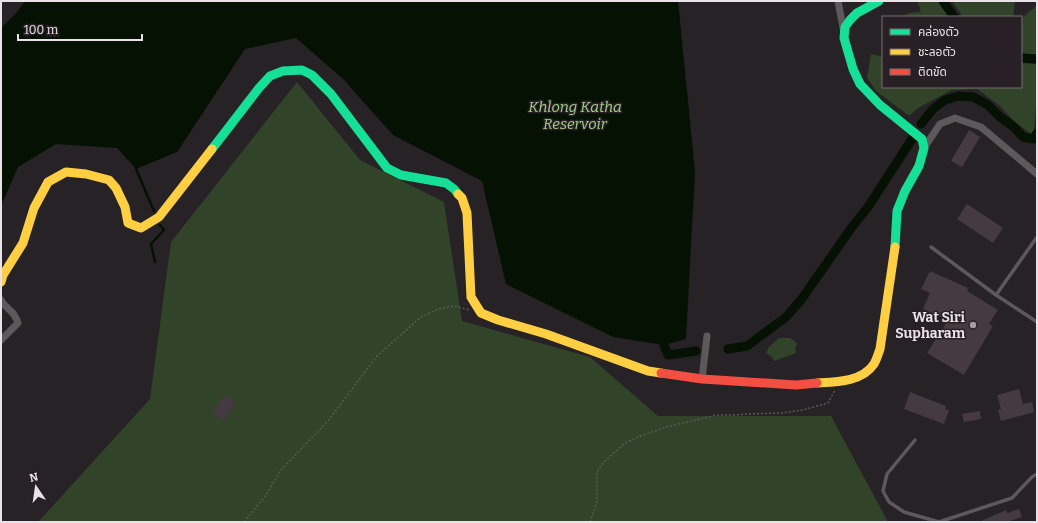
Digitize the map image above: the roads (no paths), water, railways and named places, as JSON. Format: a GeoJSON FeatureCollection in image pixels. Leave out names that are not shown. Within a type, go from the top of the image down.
{"type":"FeatureCollection","features":[{"type":"Feature","properties":{"kind":"street"},"geometry":{"type":"LineString","coordinates":[[838,1],[846,48],[854,72],[860,84],[881,107],[917,134],[922,139],[924,148]]}},
{"type":"Feature","properties":{"kind":"street"},"geometry":{"type":"LineString","coordinates":[[844,33],[847,23],[855,16],[879,1]]}},
{"type":"Feature","properties":{"kind":"street"},"geometry":{"type":"LineString","coordinates":[[1,282],[3,275],[23,243],[34,208],[48,182],[66,172],[86,174],[109,180],[116,188],[125,207],[128,223],[141,228],[160,216],[260,88],[273,74],[290,70],[304,70],[313,75],[326,89],[387,169],[404,176],[443,182],[456,190],[463,200],[467,213],[471,297],[481,313],[498,320],[546,334],[648,371],[702,379],[796,385],[839,381],[851,379],[863,374],[874,364],[880,349],[895,254],[897,211],[905,191],[919,166],[924,148],[940,124],[955,118],[980,127],[1037,174]]}},
{"type":"Feature","properties":{"kind":"street"},"geometry":{"type":"LineString","coordinates":[[1,300],[2,303],[16,315],[18,323],[1,340]]}},
{"type":"Feature","properties":{"kind":"street"},"geometry":{"type":"LineString","coordinates":[[702,379],[707,336]]}},
{"type":"Feature","properties":{"kind":"lane"},"geometry":{"type":"LineString","coordinates":[[996,295],[1037,236]]}},
{"type":"Feature","properties":{"kind":"lane"},"geometry":{"type":"LineString","coordinates":[[931,247],[996,295],[1037,322]]}},
{"type":"Feature","properties":{"kind":"lane"},"geometry":{"type":"LineString","coordinates":[[915,440],[887,474],[883,491],[888,502],[904,512],[939,522],[1012,498],[1032,477],[1037,474]]}},
{"type":"Feature","properties":{"kind":"water","name":"Khlong Katha Reservoir"},"geometry":{"type":"Polygon","coordinates":[[[25,1],[678,1],[695,171],[686,339],[664,345],[613,337],[506,284],[482,181],[393,135],[343,79],[296,38],[245,49],[177,152],[136,169],[117,148],[56,144],[18,167],[1,206],[1,28],[17,12],[25,1]]]}},
{"type":"Feature","properties":{"kind":"waterway"},"geometry":{"type":"LineString","coordinates":[[943,1],[953,16]]}},
{"type":"Feature","properties":{"kind":"waterway"},"geometry":{"type":"LineString","coordinates":[[1022,58],[1037,59]]}},
{"type":"Feature","properties":{"kind":"waterway"},"geometry":{"type":"LineString","coordinates":[[921,124],[933,109],[945,100],[959,96],[973,97],[988,105],[1000,117],[1014,127],[1023,137],[1033,139],[1037,133]]}},
{"type":"Feature","properties":{"kind":"waterway"},"geometry":{"type":"LineString","coordinates":[[728,349],[747,346],[786,317],[801,300],[852,227],[868,207],[912,139]]}},
{"type":"Feature","properties":{"kind":"waterway"},"geometry":{"type":"LineString","coordinates":[[136,169],[154,211]]}},
{"type":"Feature","properties":{"kind":"waterway"},"geometry":{"type":"LineString","coordinates":[[155,262],[151,244],[164,230],[160,225]]}},
{"type":"Feature","properties":{"kind":"waterway"},"geometry":{"type":"LineString","coordinates":[[664,345],[668,355],[696,351]]}},
{"type":"Feature","properties":{"kind":"place","name":"Wat Siri Supharam"},"geometry":{"type":"Point","coordinates":[973,325]}}]}
